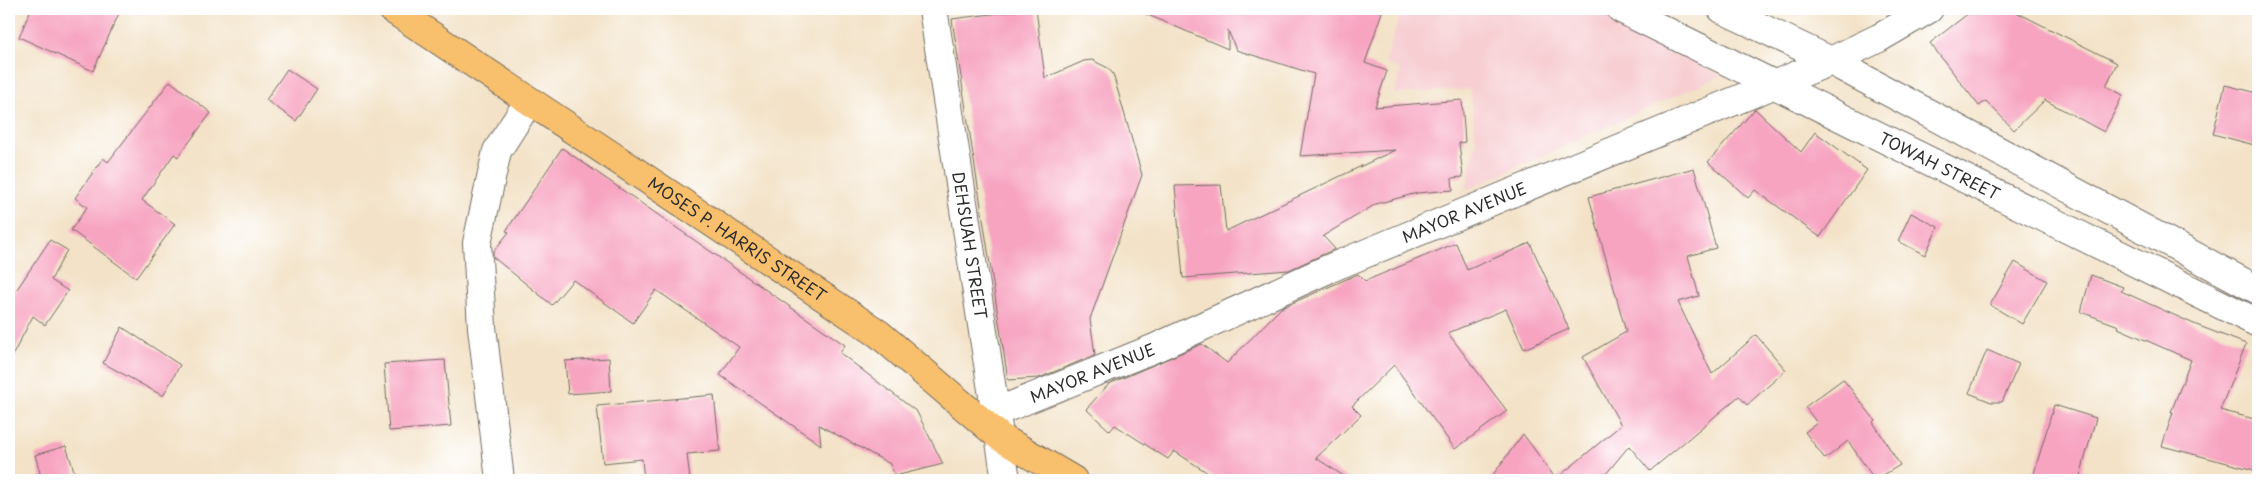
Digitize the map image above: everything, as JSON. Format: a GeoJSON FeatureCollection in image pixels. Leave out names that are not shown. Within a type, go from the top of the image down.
{"type":"FeatureCollection","features":[{"type":"Feature","properties":{"kind":"highway","name":"MOSES P. HARRIS STREET"},"geometry":{"type":"LineString","coordinates":[[392,9],[879,334],[1073,480]]}},
{"type":"Feature","properties":{"kind":"street","name":"DEHSUAH STREET"},"geometry":{"type":"LineString","coordinates":[[933,9],[1006,480]]}},
{"type":"Feature","properties":{"kind":"street","name":"TOWAH STREET"},"geometry":{"type":"LineString","coordinates":[[1622,9],[2258,323]]}},
{"type":"Feature","properties":{"kind":"street"},"geometry":{"type":"LineString","coordinates":[[1722,9],[1831,61],[2258,290]]}},
{"type":"Feature","properties":{"kind":"street","name":"MAYOR AVENUE"},"geometry":{"type":"LineString","coordinates":[[998,424],[1155,348],[1328,269],[1831,61],[1879,38],[1930,9]]}},
{"type":"Feature","properties":{"kind":"street"},"geometry":{"type":"LineString","coordinates":[[500,480],[482,327],[477,243],[497,151],[530,101]]}},
{"type":"Feature","properties":{"kind":"shaded area"},"geometry":{"type":"Polygon","coordinates":[[[1402,9],[1592,9],[1722,75],[1466,190],[1476,141],[1470,89],[1394,94],[1401,70],[1385,63],[1402,9]]]}},
{"type":"Feature","properties":{"kind":"building"},"geometry":{"type":"Polygon","coordinates":[[[31,9],[121,9],[93,71],[19,37],[31,9]]]}},
{"type":"Feature","properties":{"kind":"building"},"geometry":{"type":"Polygon","coordinates":[[[1036,9],[1045,78],[1084,61],[1092,60],[1108,68],[1113,74],[1142,175],[1090,319],[1095,355],[1039,378],[1008,380],[952,19],[1036,9]]]}},
{"type":"Feature","properties":{"kind":"building"},"geometry":{"type":"Polygon","coordinates":[[[1134,9],[1383,9],[1365,63],[1387,71],[1375,107],[1462,100],[1465,142],[1459,143],[1463,177],[1452,178],[1453,190],[1417,193],[1376,204],[1323,236],[1335,249],[1289,270],[1183,278],[1175,186],[1221,185],[1226,231],[1395,150],[1300,156],[1314,74],[1236,50],[1228,30],[1228,49],[1134,9]]]}},
{"type":"Feature","properties":{"kind":"building"},"geometry":{"type":"Polygon","coordinates":[[[1974,9],[2010,9],[2117,63],[2106,86],[2123,95],[2104,132],[2045,100],[2014,130],[1986,101],[1979,106],[1930,43],[1974,9]]]}},
{"type":"Feature","properties":{"kind":"building"},"geometry":{"type":"Polygon","coordinates":[[[287,69],[317,89],[296,121],[266,100],[287,69]]]}},
{"type":"Feature","properties":{"kind":"building"},"geometry":{"type":"Polygon","coordinates":[[[170,81],[211,113],[178,157],[174,154],[142,200],[175,224],[136,278],[71,230],[87,207],[75,198],[103,158],[108,162],[170,81]]]}},
{"type":"Feature","properties":{"kind":"building"},"geometry":{"type":"Polygon","coordinates":[[[2225,85],[2258,93],[2258,146],[2213,134],[2225,85]]]}},
{"type":"Feature","properties":{"kind":"building"},"geometry":{"type":"Polygon","coordinates":[[[1755,109],[1801,152],[1815,132],[1867,170],[1820,237],[1755,190],[1748,198],[1708,162],[1755,109]]]}},
{"type":"Feature","properties":{"kind":"building"},"geometry":{"type":"Polygon","coordinates":[[[562,148],[845,345],[840,353],[917,412],[943,464],[895,476],[890,464],[819,425],[821,445],[720,375],[739,347],[656,290],[633,323],[573,280],[552,305],[493,257],[493,252],[509,232],[506,231],[562,148]]]}},
{"type":"Feature","properties":{"kind":"building"},"geometry":{"type":"Polygon","coordinates":[[[1694,168],[1716,248],[1688,256],[1699,296],[1678,302],[1712,374],[1756,335],[1786,370],[1747,405],[1739,396],[1650,471],[1629,446],[1601,480],[1489,480],[1523,434],[1556,479],[1621,425],[1583,357],[1626,332],[1589,197],[1694,168]]]}},
{"type":"Feature","properties":{"kind":"building"},"geometry":{"type":"Polygon","coordinates":[[[1911,213],[1938,227],[1925,255],[1898,241],[1911,213]]]}},
{"type":"Feature","properties":{"kind":"building"},"geometry":{"type":"Polygon","coordinates":[[[50,240],[67,250],[51,280],[68,291],[45,325],[33,316],[9,362],[9,301],[50,240]]]}},
{"type":"Feature","properties":{"kind":"building"},"geometry":{"type":"Polygon","coordinates":[[[1456,243],[1467,270],[1530,243],[1569,329],[1524,349],[1506,309],[1448,333],[1507,411],[1455,449],[1394,365],[1352,406],[1361,415],[1316,458],[1350,480],[1219,480],[1174,451],[1168,459],[1115,425],[1110,431],[1086,409],[1109,384],[1202,344],[1227,363],[1281,308],[1358,274],[1365,281],[1456,243]]]}},
{"type":"Feature","properties":{"kind":"building"},"geometry":{"type":"Polygon","coordinates":[[[2015,262],[2047,281],[2022,324],[1990,305],[2015,262]]]}},
{"type":"Feature","properties":{"kind":"building"},"geometry":{"type":"Polygon","coordinates":[[[2091,275],[2123,287],[2121,291],[2194,324],[2246,344],[2220,410],[2258,420],[2258,471],[2162,446],[2173,412],[2171,412],[2191,360],[2118,328],[2119,326],[2081,312],[2091,275]]]}},
{"type":"Feature","properties":{"kind":"building"},"geometry":{"type":"Polygon","coordinates":[[[122,327],[180,365],[163,396],[103,363],[122,327]]]}},
{"type":"Feature","properties":{"kind":"building"},"geometry":{"type":"Polygon","coordinates":[[[1987,350],[2019,364],[2002,402],[1991,402],[1969,393],[1987,350]]]}},
{"type":"Feature","properties":{"kind":"building"},"geometry":{"type":"Polygon","coordinates":[[[609,358],[611,391],[568,394],[565,361],[609,358]]]}},
{"type":"Feature","properties":{"kind":"building"},"geometry":{"type":"Polygon","coordinates":[[[445,360],[451,426],[389,431],[384,364],[445,360]]]}},
{"type":"Feature","properties":{"kind":"building"},"geometry":{"type":"Polygon","coordinates":[[[1843,379],[1875,420],[1873,422],[1900,465],[1875,480],[1848,441],[1825,459],[1805,432],[1817,423],[1805,407],[1843,379]]]}},
{"type":"Feature","properties":{"kind":"building"},"geometry":{"type":"Polygon","coordinates":[[[714,395],[720,451],[687,454],[690,480],[644,480],[642,459],[603,463],[597,406],[714,395]]]}},
{"type":"Feature","properties":{"kind":"building"},"geometry":{"type":"Polygon","coordinates":[[[2054,405],[2096,418],[2079,480],[2032,480],[2054,405]]]}},
{"type":"Feature","properties":{"kind":"building"},"geometry":{"type":"Polygon","coordinates":[[[66,446],[77,480],[42,480],[35,455],[66,446]]]}}]}
